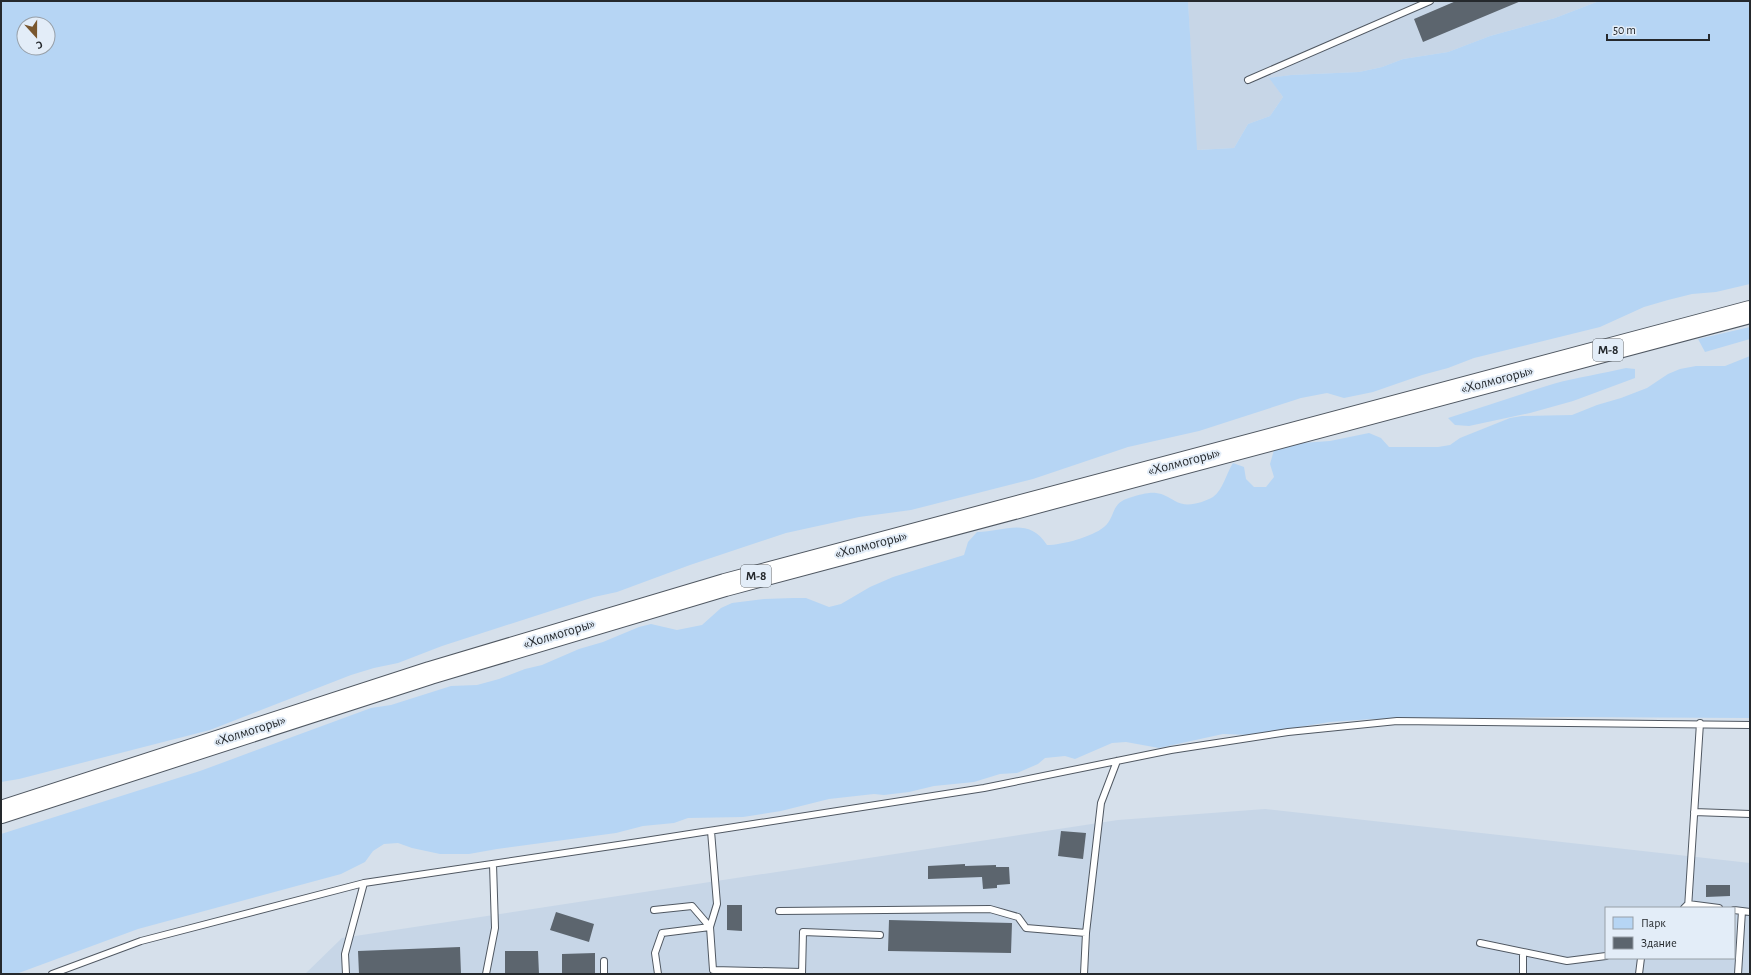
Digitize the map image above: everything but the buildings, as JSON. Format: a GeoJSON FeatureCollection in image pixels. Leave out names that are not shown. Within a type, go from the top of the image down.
{"type":"FeatureCollection","features":[{"type":"Feature","properties":{"kind":"highway","name":"«Холмогоры»"},"geometry":{"type":"LineString","coordinates":[[1,812],[430,673],[725,585],[1750,312]]}},
{"type":"Feature","properties":{"kind":"lane"},"geometry":{"type":"LineString","coordinates":[[1248,80],[1430,1]]}},
{"type":"Feature","properties":{"kind":"lane"},"geometry":{"type":"LineString","coordinates":[[52,974],[141,941],[364,883],[984,788],[1171,750],[1288,732],[1397,721],[1700,723],[1750,725]]}},
{"type":"Feature","properties":{"kind":"lane"},"geometry":{"type":"LineString","coordinates":[[1687,907],[1700,723]]}},
{"type":"Feature","properties":{"kind":"lane"},"geometry":{"type":"LineString","coordinates":[[1084,974],[1086,933],[1101,803],[1118,761]]}},
{"type":"Feature","properties":{"kind":"lane"},"geometry":{"type":"LineString","coordinates":[[1694,812],[1750,814]]}},
{"type":"Feature","properties":{"kind":"lane"},"geometry":{"type":"LineString","coordinates":[[711,831],[717,904],[710,926],[713,970],[802,973],[803,932],[880,934]]}},
{"type":"Feature","properties":{"kind":"lane"},"geometry":{"type":"LineString","coordinates":[[486,974],[495,928],[493,864]]}},
{"type":"Feature","properties":{"kind":"lane"},"geometry":{"type":"LineString","coordinates":[[346,974],[345,954],[364,883]]}},
{"type":"Feature","properties":{"kind":"lane"},"geometry":{"type":"LineString","coordinates":[[654,910],[692,906],[710,926]]}},
{"type":"Feature","properties":{"kind":"lane"},"geometry":{"type":"LineString","coordinates":[[779,911],[990,909],[1018,916],[1026,928],[1086,933]]}},
{"type":"Feature","properties":{"kind":"lane"},"geometry":{"type":"LineString","coordinates":[[1735,910],[1750,912]]}},
{"type":"Feature","properties":{"kind":"lane"},"geometry":{"type":"LineString","coordinates":[[1738,974],[1742,911]]}},
{"type":"Feature","properties":{"kind":"lane"},"geometry":{"type":"LineString","coordinates":[[658,974],[655,953],[662,933],[710,926]]}},
{"type":"Feature","properties":{"kind":"lane"},"geometry":{"type":"LineString","coordinates":[[1480,942],[1567,961],[1605,956]]}},
{"type":"Feature","properties":{"kind":"lane"},"geometry":{"type":"LineString","coordinates":[[1523,974],[1524,954]]}},
{"type":"Feature","properties":{"kind":"lane"},"geometry":{"type":"LineString","coordinates":[[1639,974],[1641,959]]}},
{"type":"Feature","properties":{"kind":"lane"},"geometry":{"type":"LineString","coordinates":[[604,961],[604,974]]}},
{"type":"Feature","properties":{"kind":"shaded area"},"geometry":{"type":"Polygon","coordinates":[[[1188,1],[1599,1],[1555,18],[1490,36],[1448,52],[1403,59],[1382,67],[1359,72],[1291,75],[1270,78],[1283,97],[1270,116],[1248,124],[1234,148],[1196,150],[1188,1]]]}},
{"type":"Feature","properties":{"kind":"shaded area"},"geometry":{"type":"Polygon","coordinates":[[[1265,809],[1750,863],[1750,974],[305,974],[342,938],[1118,820],[1265,809]]]}},
{"type":"Feature","properties":{"kind":"green space"},"geometry":{"type":"Polygon","coordinates":[[[1,1],[1188,1],[1197,150],[1234,148],[1248,124],[1270,116],[1283,97],[1269,78],[1291,75],[1359,72],[1382,67],[1403,59],[1448,52],[1490,36],[1555,18],[1599,1],[1750,1],[1750,284],[1716,292],[1692,294],[1668,300],[1644,307],[1600,327],[1474,358],[1373,392],[1344,398],[1327,393],[1301,398],[1199,431],[1128,447],[1033,479],[911,510],[859,517],[786,533],[690,565],[617,592],[594,597],[442,646],[398,663],[351,675],[210,730],[19,779],[1,782],[1,1]]]}},
{"type":"Feature","properties":{"kind":"green space"},"geometry":{"type":"Polygon","coordinates":[[[1750,327],[1750,339],[1705,352],[1698,339],[1750,327]]]}},
{"type":"Feature","properties":{"kind":"green space"},"geometry":{"type":"Polygon","coordinates":[[[1750,356],[1750,718],[1566,717],[1372,719],[1330,722],[1249,735],[1223,734],[1159,748],[1126,742],[1112,743],[1075,759],[1065,756],[1045,758],[1038,764],[1017,773],[1000,774],[974,782],[934,786],[909,792],[884,795],[874,794],[829,799],[781,811],[743,817],[688,818],[674,823],[643,826],[616,833],[469,854],[440,854],[412,848],[398,843],[384,844],[373,851],[365,862],[341,874],[138,929],[16,974],[1,974],[1,834],[200,771],[371,708],[391,705],[451,686],[477,685],[499,679],[525,669],[542,665],[579,649],[603,642],[639,627],[651,624],[677,630],[702,625],[721,608],[732,603],[764,599],[806,598],[829,607],[841,604],[870,587],[893,577],[964,555],[968,542],[977,532],[1006,528],[1024,528],[1040,536],[1047,545],[1061,544],[1077,540],[1099,531],[1111,519],[1116,506],[1132,497],[1147,493],[1156,493],[1184,504],[1199,503],[1209,499],[1216,494],[1222,486],[1233,463],[1244,467],[1246,479],[1254,487],[1266,487],[1274,477],[1270,464],[1274,450],[1301,443],[1330,441],[1369,433],[1381,438],[1389,447],[1438,447],[1450,445],[1460,438],[1510,418],[1522,416],[1572,415],[1647,388],[1668,374],[1680,369],[1696,366],[1725,366],[1750,356]]]}},
{"type":"Feature","properties":{"kind":"green space"},"geometry":{"type":"Polygon","coordinates":[[[1626,368],[1635,369],[1635,378],[1573,401],[1530,413],[1469,426],[1455,425],[1448,418],[1553,384],[1626,368]]]}}]}
